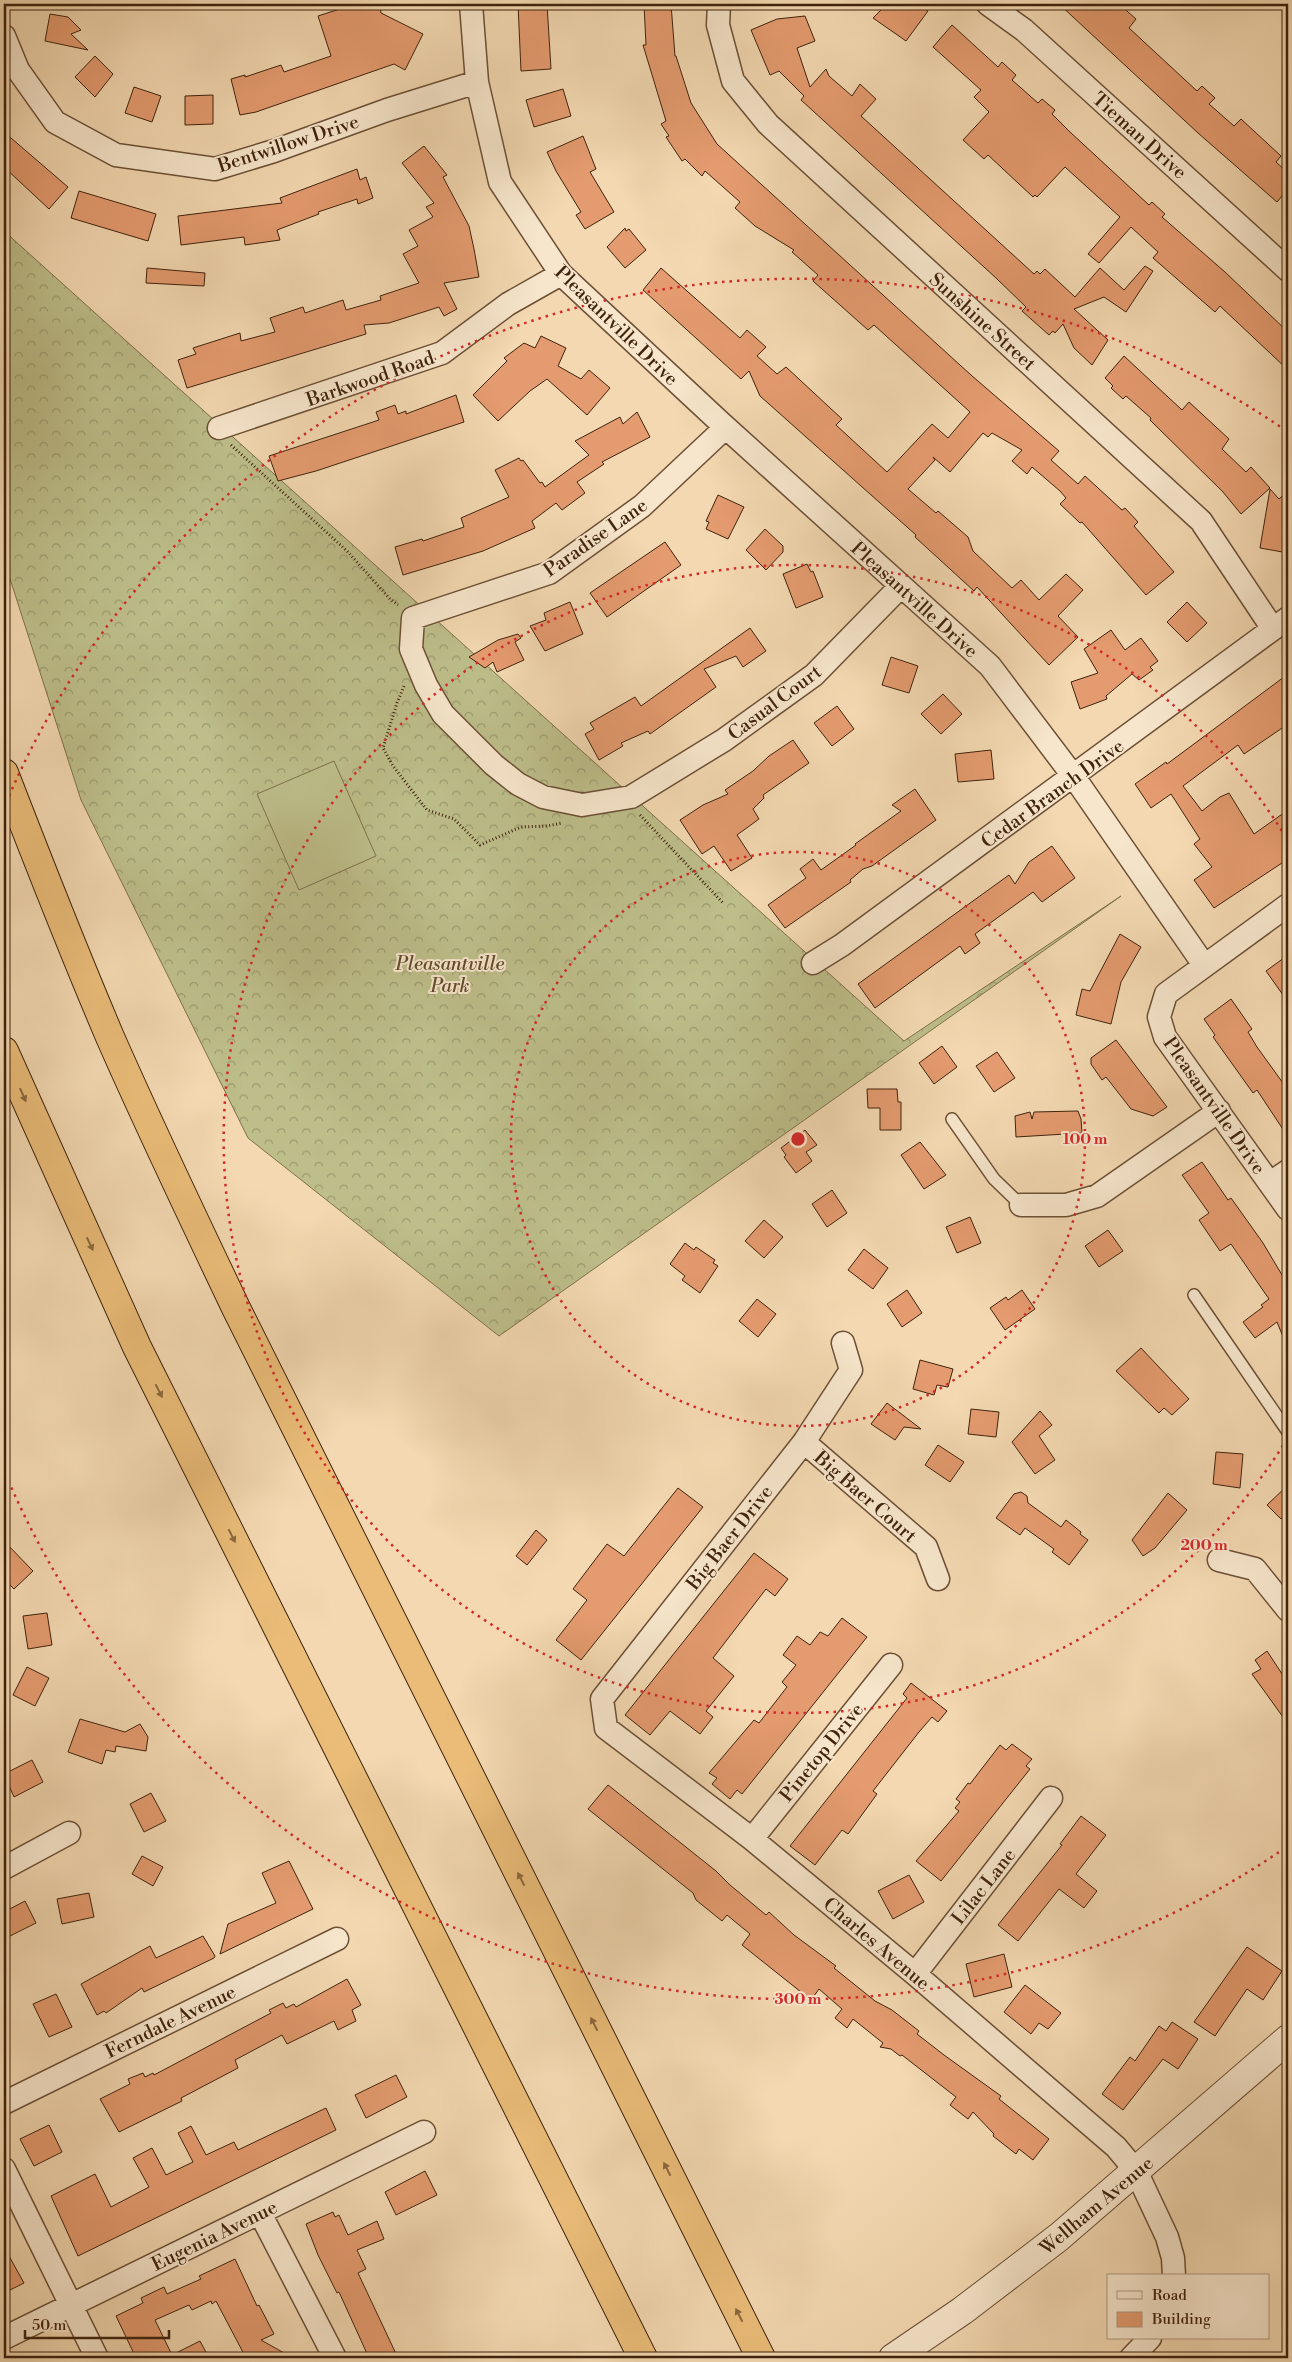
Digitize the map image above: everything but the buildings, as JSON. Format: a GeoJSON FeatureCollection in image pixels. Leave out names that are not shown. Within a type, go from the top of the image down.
{"type":"FeatureCollection","features":[{"type":"Feature","properties":{"kind":"highway"},"geometry":{"type":"LineString","coordinates":[[4,773],[88,983],[174,1179],[249,1335],[761,2358]]}},
{"type":"Feature","properties":{"kind":"highway"},"geometry":{"type":"LineString","coordinates":[[4,1051],[137,1346],[642,2358]]}},
{"type":"Feature","properties":{"kind":"street","name":"Pleasantville Drive"},"geometry":{"type":"LineString","coordinates":[[471,4],[476,82],[500,182],[561,274],[725,428],[990,666],[1074,777],[1204,965],[1166,994],[1159,1017],[1166,1037],[1219,1111],[1279,1177],[1288,1209]]}},
{"type":"Feature","properties":{"kind":"street","name":"Sunshine Street"},"geometry":{"type":"LineString","coordinates":[[719,4],[718,25],[733,81],[768,124],[1201,521],[1281,624]]}},
{"type":"Feature","properties":{"kind":"street","name":"Tieman Drive"},"geometry":{"type":"LineString","coordinates":[[988,4],[1024,30],[1288,270]]}},
{"type":"Feature","properties":{"kind":"street","name":"Bentwillow Drive"},"geometry":{"type":"LineString","coordinates":[[4,36],[18,70],[56,122],[116,156],[215,169],[476,82]]}},
{"type":"Feature","properties":{"kind":"street","name":"Barkwood Road"},"geometry":{"type":"LineString","coordinates":[[219,428],[442,353],[508,304],[561,274]]}},
{"type":"Feature","properties":{"kind":"street","name":"Paradise Lane"},"geometry":{"type":"LineString","coordinates":[[413,618],[549,573],[642,506],[725,428]]}},
{"type":"Feature","properties":{"kind":"street","name":"Casual Court"},"geometry":{"type":"LineString","coordinates":[[413,618],[411,649],[426,686],[443,714],[494,764],[518,784],[543,797],[582,805],[631,797],[724,740],[814,675],[901,586]]}},
{"type":"Feature","properties":{"kind":"street","name":"Cedar Branch Drive"},"geometry":{"type":"LineString","coordinates":[[813,963],[854,936],[1074,777],[1281,624]]}},
{"type":"Feature","properties":{"kind":"street"},"geometry":{"type":"LineString","coordinates":[[1204,965],[1288,905]]}},
{"type":"Feature","properties":{"kind":"street"},"geometry":{"type":"LineString","coordinates":[[1021,1205],[1066,1205],[1097,1196],[1219,1111]]}},
{"type":"Feature","properties":{"kind":"street","name":"Big Baer Drive"},"geometry":{"type":"LineString","coordinates":[[606,1728],[602,1699],[804,1442],[851,1370],[844,1343]]}},
{"type":"Feature","properties":{"kind":"street","name":"Big Baer Court"},"geometry":{"type":"LineString","coordinates":[[804,1442],[926,1547],[938,1579]]}},
{"type":"Feature","properties":{"kind":"street"},"geometry":{"type":"LineString","coordinates":[[1219,1560],[1254,1569],[1288,1610]]}},
{"type":"Feature","properties":{"kind":"street","name":"Pinetop Drive"},"geometry":{"type":"LineString","coordinates":[[752,1839],[891,1665]]}},
{"type":"Feature","properties":{"kind":"street","name":"Charles Avenue"},"geometry":{"type":"LineString","coordinates":[[606,1728],[752,1839],[915,1974],[1116,2147],[1136,2171],[1167,2237],[1173,2258],[1174,2274]]}},
{"type":"Feature","properties":{"kind":"street","name":"Lilac Lane"},"geometry":{"type":"LineString","coordinates":[[915,1974],[1051,1798]]}},
{"type":"Feature","properties":{"kind":"street"},"geometry":{"type":"LineString","coordinates":[[4,1868],[69,1833]]}},
{"type":"Feature","properties":{"kind":"street","name":"Ferndale Avenue"},"geometry":{"type":"LineString","coordinates":[[4,2103],[337,1939]]}},
{"type":"Feature","properties":{"kind":"street","name":"Wellham Avenue"},"geometry":{"type":"LineString","coordinates":[[893,2358],[962,2312],[1028,2262],[1288,2039]]}},
{"type":"Feature","properties":{"kind":"street","name":"Eugenia Avenue"},"geometry":{"type":"LineString","coordinates":[[4,2338],[424,2132]]}},
{"type":"Feature","properties":{"kind":"street"},"geometry":{"type":"LineString","coordinates":[[4,2169],[98,2358]]}},
{"type":"Feature","properties":{"kind":"street"},"geometry":{"type":"LineString","coordinates":[[260,2212],[335,2358]]}},
{"type":"Feature","properties":{"kind":"street"},"geometry":{"type":"LineString","coordinates":[[1131,2358],[1148,2340]]}},
{"type":"Feature","properties":{"kind":"lane"},"geometry":{"type":"LineString","coordinates":[[952,1119],[994,1180],[1021,1205]]}},
{"type":"Feature","properties":{"kind":"lane"},"geometry":{"type":"LineString","coordinates":[[1194,1295],[1288,1432]]}},
{"type":"Feature","properties":{"kind":"path"},"geometry":{"type":"LineString","coordinates":[[219,428],[229,443],[347,551],[390,599],[413,618]]}},
{"type":"Feature","properties":{"kind":"green space","name":"Pleasantville Park"},"geometry":{"type":"Polygon","coordinates":[[[4,231],[904,1041],[1121,896],[499,1336],[248,1138],[81,800],[4,560],[4,231]]]}},
{"type":"Feature","properties":{"kind":"green space"},"geometry":{"type":"Polygon","coordinates":[[[334,761],[376,856],[299,890],[257,794],[334,761]]]}}]}
